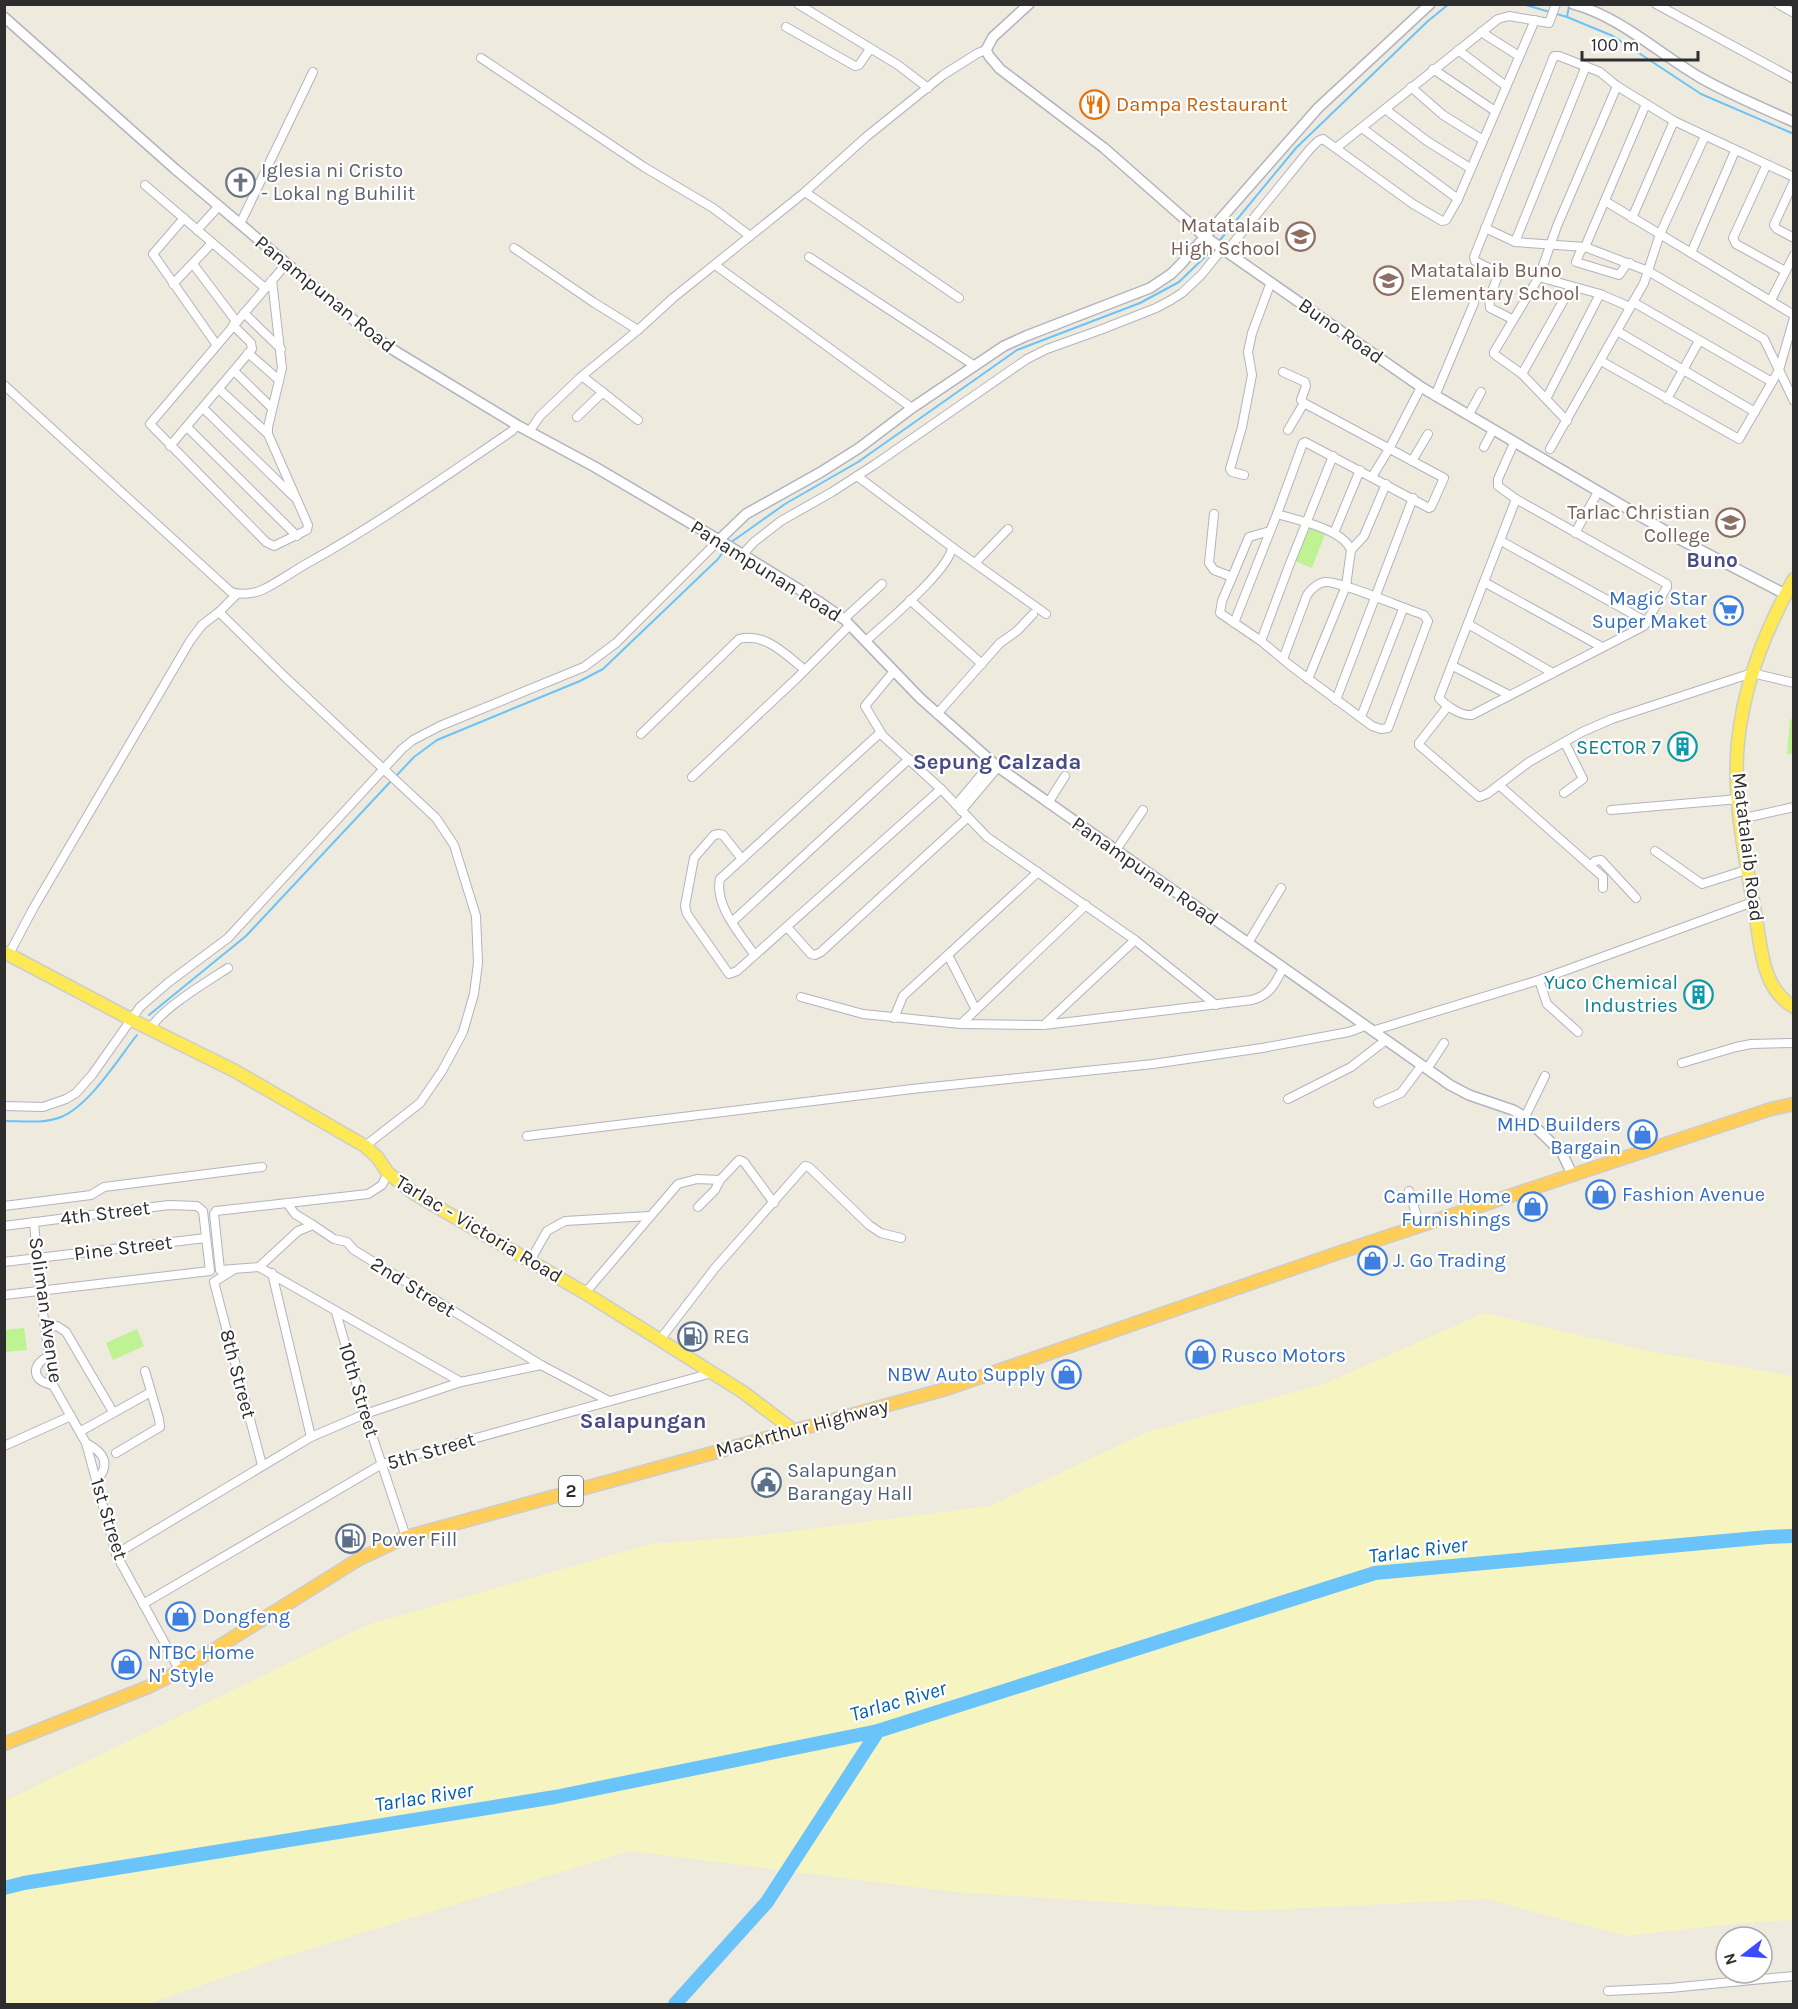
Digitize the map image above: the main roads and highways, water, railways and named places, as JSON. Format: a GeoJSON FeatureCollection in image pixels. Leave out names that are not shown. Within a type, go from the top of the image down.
{"type":"FeatureCollection","features":[{"type":"Feature","properties":{"kind":"highway","name":"MacArthur Highway"},"geometry":{"type":"LineString","coordinates":[[4,1744],[148,1687],[180,1671],[352,1563],[406,1537],[946,1389],[1420,1226],[1794,1104]]}},
{"type":"Feature","properties":{"kind":"main road","name":"Matatalaib Road"},"geometry":{"type":"LineString","coordinates":[[1794,579],[1770,623],[1752,673],[1738,743],[1740,819],[1746,870],[1767,975],[1775,991],[1794,1007]]}},
{"type":"Feature","properties":{"kind":"main road","name":"Tarlac - Victoria Road"},"geometry":{"type":"LineString","coordinates":[[7,953],[235,1071],[365,1146],[377,1157],[388,1173],[415,1194],[585,1293],[753,1399],[793,1430]]}},
{"type":"Feature","properties":{"kind":"waterway"},"geometry":{"type":"LineString","coordinates":[[1220,240],[1296,148],[1428,21],[1449,4]]}},
{"type":"Feature","properties":{"kind":"waterway"},"geometry":{"type":"LineString","coordinates":[[1522,4],[1567,17],[1613,36],[1701,94],[1794,134]]}},
{"type":"Feature","properties":{"kind":"waterway"},"geometry":{"type":"LineString","coordinates":[[1567,16],[1569,7]]}},
{"type":"Feature","properties":{"kind":"waterway"},"geometry":{"type":"LineString","coordinates":[[730,543],[785,504],[858,462],[1017,350],[1140,303],[1179,282],[1213,249]]}},
{"type":"Feature","properties":{"kind":"waterway"},"geometry":{"type":"LineString","coordinates":[[396,776],[414,757],[437,740],[580,681],[603,669],[718,559],[726,548]]}},
{"type":"Feature","properties":{"kind":"waterway"},"geometry":{"type":"LineString","coordinates":[[149,1015],[246,936],[392,780]]}},
{"type":"Feature","properties":{"kind":"waterway"},"geometry":{"type":"LineString","coordinates":[[4,1121],[47,1121],[72,1111],[92,1093],[137,1035]]}},
{"type":"Feature","properties":{"kind":"waterway","name":"Tarlac River"},"geometry":{"type":"LineString","coordinates":[[4,1888],[555,1797],[878,1731],[1375,1573],[1794,1536]]}},
{"type":"Feature","properties":{"kind":"waterway"},"geometry":{"type":"LineString","coordinates":[[675,2004],[767,1902],[878,1731]]}},
{"type":"Feature","properties":{"kind":"place","name":"Dampa Restaurant"},"geometry":{"type":"Point","coordinates":[1095,104]}},
{"type":"Feature","properties":{"kind":"place","name":"Iglesia ni Cristo - Lokal ng Buhilit"},"geometry":{"type":"Point","coordinates":[240,182]}},
{"type":"Feature","properties":{"kind":"place","name":"Matatalaib High School"},"geometry":{"type":"Point","coordinates":[1301,236]}},
{"type":"Feature","properties":{"kind":"place","name":"Matatalaib Buno Elementary School"},"geometry":{"type":"Point","coordinates":[1389,281]}},
{"type":"Feature","properties":{"kind":"place","name":"Tarlac Christian College"},"geometry":{"type":"Point","coordinates":[1731,523]}},
{"type":"Feature","properties":{"kind":"place","name":"Magic Star Super Maket"},"geometry":{"type":"Point","coordinates":[1728,610]}},
{"type":"Feature","properties":{"kind":"place","name":"SECTOR 7"},"geometry":{"type":"Point","coordinates":[1682,747]}},
{"type":"Feature","properties":{"kind":"place","name":"Yuco Chemical Industries"},"geometry":{"type":"Point","coordinates":[1699,994]}},
{"type":"Feature","properties":{"kind":"place","name":"MHD Builders Bargain"},"geometry":{"type":"Point","coordinates":[1642,1135]}},
{"type":"Feature","properties":{"kind":"place","name":"Fashion Avenue"},"geometry":{"type":"Point","coordinates":[1601,1194]}},
{"type":"Feature","properties":{"kind":"place","name":"Camille Home Furnishings"},"geometry":{"type":"Point","coordinates":[1532,1207]}},
{"type":"Feature","properties":{"kind":"place","name":"J. Go Trading"},"geometry":{"type":"Point","coordinates":[1372,1260]}},
{"type":"Feature","properties":{"kind":"place","name":"REG"},"geometry":{"type":"Point","coordinates":[692,1336]}},
{"type":"Feature","properties":{"kind":"place","name":"Rusco Motors"},"geometry":{"type":"Point","coordinates":[1200,1355]}},
{"type":"Feature","properties":{"kind":"place","name":"NBW Auto Supply"},"geometry":{"type":"Point","coordinates":[1066,1374]}},
{"type":"Feature","properties":{"kind":"place","name":"Salapungan Barangay Hall"},"geometry":{"type":"Point","coordinates":[766,1482]}},
{"type":"Feature","properties":{"kind":"place","name":"Power Fill"},"geometry":{"type":"Point","coordinates":[350,1539]}},
{"type":"Feature","properties":{"kind":"place","name":"Dongfeng"},"geometry":{"type":"Point","coordinates":[181,1616]}},
{"type":"Feature","properties":{"kind":"place","name":"NTBC Home N' Style"},"geometry":{"type":"Point","coordinates":[127,1664]}},
{"type":"Feature","properties":{"kind":"district","name":"Buno"},"geometry":{"type":"Point","coordinates":[1712,560]}},
{"type":"Feature","properties":{"kind":"district","name":"Sepung Calzada"},"geometry":{"type":"Point","coordinates":[997,762]}},
{"type":"Feature","properties":{"kind":"district","name":"Salapungan"},"geometry":{"type":"Point","coordinates":[643,1421]}}]}
